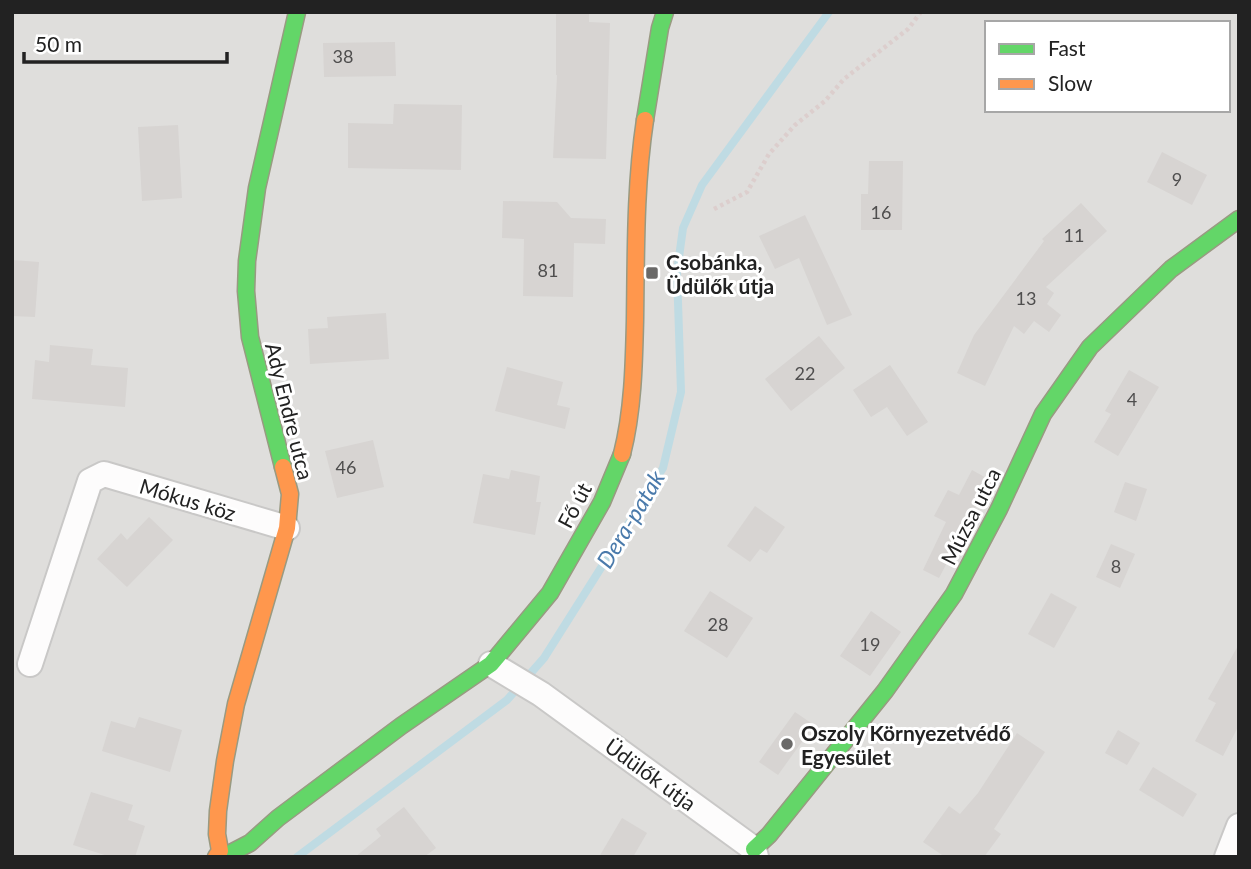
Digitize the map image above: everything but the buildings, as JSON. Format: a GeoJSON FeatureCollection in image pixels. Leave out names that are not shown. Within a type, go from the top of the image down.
{"type":"FeatureCollection","features":[{"type":"Feature","properties":{"kind":"street","name":"Ady Endre utca"},"geometry":{"type":"LineString","coordinates":[[216,857],[220,851],[217,834],[219,798],[236,704],[286,528],[290,494],[250,337],[246,292],[247,261],[257,188],[297,12]]}},
{"type":"Feature","properties":{"kind":"street","name":"Fő út"},"geometry":{"type":"LineString","coordinates":[[223,857],[250,843],[278,818],[401,726],[500,669],[550,593],[602,502],[620,460],[627,434],[634,352],[637,202],[644,130],[664,12]]}},
{"type":"Feature","properties":{"kind":"street","name":"Múzsa utca"},"geometry":{"type":"LineString","coordinates":[[755,853],[886,691],[954,594],[999,509],[1043,414],[1090,347],[1171,269],[1239,219]]}},
{"type":"Feature","properties":{"kind":"street","name":"Mókus köz"},"geometry":{"type":"LineString","coordinates":[[30,664],[90,481],[104,474],[286,528]]}},
{"type":"Feature","properties":{"kind":"street","name":"Üdülők útja"},"geometry":{"type":"LineString","coordinates":[[500,669],[541,694],[755,853]]}},
{"type":"Feature","properties":{"kind":"street"},"geometry":{"type":"LineString","coordinates":[[1227,857],[1239,826]]}},
{"type":"Feature","properties":{"kind":"path"},"geometry":{"type":"LineString","coordinates":[[714,209],[747,192],[769,154],[795,125],[825,101],[844,79],[872,55],[908,29],[921,12]]}},
{"type":"Feature","properties":{"kind":"shaded area"},"geometry":{"type":"Polygon","coordinates":[[[12,12],[1239,12],[1239,857],[12,857],[12,12]]]}},
{"type":"Feature","properties":{"kind":"waterway","name":"Dera-patak"},"geometry":{"type":"LineString","coordinates":[[297,857],[507,700],[544,658],[611,552],[663,468],[681,392],[677,272],[683,228],[702,185],[829,12]]}},
{"type":"Feature","properties":{"kind":"traffic: fast"},"geometry":{"type":"LineString","coordinates":[[283,467],[250,337],[246,291],[247,261],[257,188],[297,12]]}},
{"type":"Feature","properties":{"kind":"traffic: fast"},"geometry":{"type":"LineString","coordinates":[[645,120],[665,12]]}},
{"type":"Feature","properties":{"kind":"traffic: fast"},"geometry":{"type":"LineString","coordinates":[[754,849],[769,835],[885,691],[954,594],[999,509],[1043,414],[1090,347],[1171,269],[1239,219]]}},
{"type":"Feature","properties":{"kind":"traffic: fast"},"geometry":{"type":"LineString","coordinates":[[223,857],[250,843],[278,818],[401,726],[491,664],[550,593],[602,502],[622,454]]}},
{"type":"Feature","properties":{"kind":"traffic: slow"},"geometry":{"type":"LineString","coordinates":[[622,454],[632,387],[638,195],[645,120]]}},
{"type":"Feature","properties":{"kind":"traffic: slow"},"geometry":{"type":"LineString","coordinates":[[216,857],[220,851],[217,834],[218,811],[236,704],[287,528],[290,494],[283,467]]}},
{"type":"Feature","properties":{"kind":"place","name":"Csobánka, Üdülők útja"},"geometry":{"type":"Point","coordinates":[652,273]}},
{"type":"Feature","properties":{"kind":"place","name":"Oszoly Környezetvédő Egyesület"},"geometry":{"type":"Point","coordinates":[787,744]}}]}
